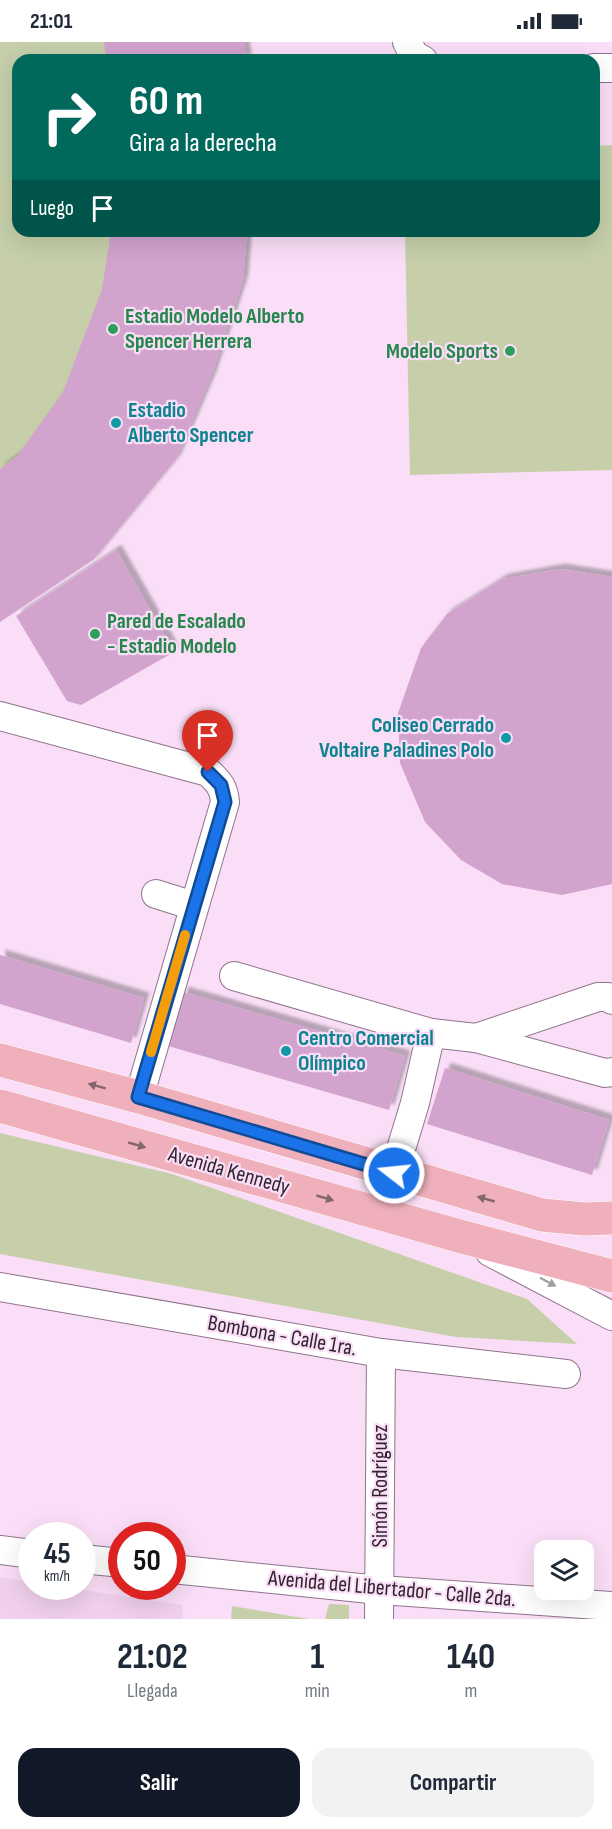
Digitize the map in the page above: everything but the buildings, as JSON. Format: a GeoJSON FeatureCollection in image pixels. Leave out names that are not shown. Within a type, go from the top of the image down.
{"type":"FeatureCollection","features":[{"type":"Feature","properties":{"kind":"main road","name":"Avenida Kennedy"},"geometry":{"type":"LineString","coordinates":[[0,1060],[138,1097],[542,1215],[603,1218]]}},
{"type":"Feature","properties":{"kind":"main road","name":"Avenida Kennedy"},"geometry":{"type":"LineString","coordinates":[[0,1106],[459,1236],[612,1276]]}},
{"type":"Feature","properties":{"kind":"street"},"geometry":{"type":"LineString","coordinates":[[0,716],[208,772],[216,779],[224,793],[225,802],[138,1097]]}},
{"type":"Feature","properties":{"kind":"street"},"geometry":{"type":"LineString","coordinates":[[156,894],[194,906]]}},
{"type":"Feature","properties":{"kind":"street"},"geometry":{"type":"LineString","coordinates":[[234,976],[431,1033],[476,1038],[605,1073],[612,1072]]}},
{"type":"Feature","properties":{"kind":"street"},"geometry":{"type":"LineString","coordinates":[[476,1038],[598,997],[608,997],[612,1000]]}},
{"type":"Feature","properties":{"kind":"street"},"geometry":{"type":"LineString","coordinates":[[394,1173],[415,1104],[431,1033]]}},
{"type":"Feature","properties":{"kind":"street"},"geometry":{"type":"LineString","coordinates":[[459,1236],[612,1316]]}},
{"type":"Feature","properties":{"kind":"street","name":"Bombona - Calle 1ra."},"geometry":{"type":"LineString","coordinates":[[0,1287],[381,1353],[566,1374]]}},
{"type":"Feature","properties":{"kind":"street","name":"Simón Rodríguez"},"geometry":{"type":"LineString","coordinates":[[380,1619],[381,1353]]}},
{"type":"Feature","properties":{"kind":"street"},"geometry":{"type":"LineString","coordinates":[[0,1550],[18,1552]]}},
{"type":"Feature","properties":{"kind":"street","name":"Avenida del Libertador - Calle 2da."},"geometry":{"type":"LineString","coordinates":[[186,1570],[579,1611],[612,1606]]}},
{"type":"Feature","properties":{"kind":"shaded area"},"geometry":{"type":"Polygon","coordinates":[[[0,1577],[18,1580],[18,1600],[96,1600],[96,1592],[108,1594],[108,1600],[149,1600],[182,1605],[183,1619],[0,1619],[0,1577]]]}},
{"type":"Feature","properties":{"kind":"green space","name":"Estadio Modelo Alberto Spencer Herrera"},"geometry":{"type":"Polygon","coordinates":[[[0,42],[244,42],[245,54],[12,54],[12,237],[247,237],[243,281],[211,377],[176,459],[94,559],[0,621],[0,42]]]}},
{"type":"Feature","properties":{"kind":"green space","name":"Modelo Sports"},"geometry":{"type":"Polygon","coordinates":[[[612,145],[612,470],[410,475],[405,237],[600,237],[600,146],[612,145]]]}},
{"type":"Feature","properties":{"kind":"green space"},"geometry":{"type":"Polygon","coordinates":[[[0,1133],[172,1174],[527,1299],[577,1344],[456,1337],[0,1254],[0,1133]]]}},
{"type":"Feature","properties":{"kind":"green space"},"geometry":{"type":"Polygon","coordinates":[[[329,1604],[349,1605],[349,1619],[325,1619],[329,1604]]]}},
{"type":"Feature","properties":{"kind":"green space"},"geometry":{"type":"Polygon","coordinates":[[[232,1606],[309,1619],[231,1619],[232,1606]]]}},
{"type":"Feature","properties":{"kind":"slow traffic"},"geometry":{"type":"LineString","coordinates":[[151,1052],[185,935]]}},
{"type":"Feature","properties":{"kind":"place","name":"Estadio Modelo Alberto Spencer Herrera"},"geometry":{"type":"Point","coordinates":[113,329]}},
{"type":"Feature","properties":{"kind":"place","name":"Modelo Sports"},"geometry":{"type":"Point","coordinates":[510,351]}},
{"type":"Feature","properties":{"kind":"place","name":"Estadio Alberto Spencer"},"geometry":{"type":"Point","coordinates":[116,423]}},
{"type":"Feature","properties":{"kind":"place","name":"Pared de Escalado - Estadio Modelo"},"geometry":{"type":"Point","coordinates":[95,634]}},
{"type":"Feature","properties":{"kind":"place","name":"Coliseo Cerrado Voltaire Paladines Polo"},"geometry":{"type":"Point","coordinates":[506,738]}},
{"type":"Feature","properties":{"kind":"place","name":"Centro Comercial Olímpico"},"geometry":{"type":"Point","coordinates":[286,1051]}},
{"type":"Feature","properties":{"kind":"route"},"geometry":{"type":"LineString","coordinates":[[208,772],[221,785],[225,802],[138,1097],[394,1173]]}}]}
